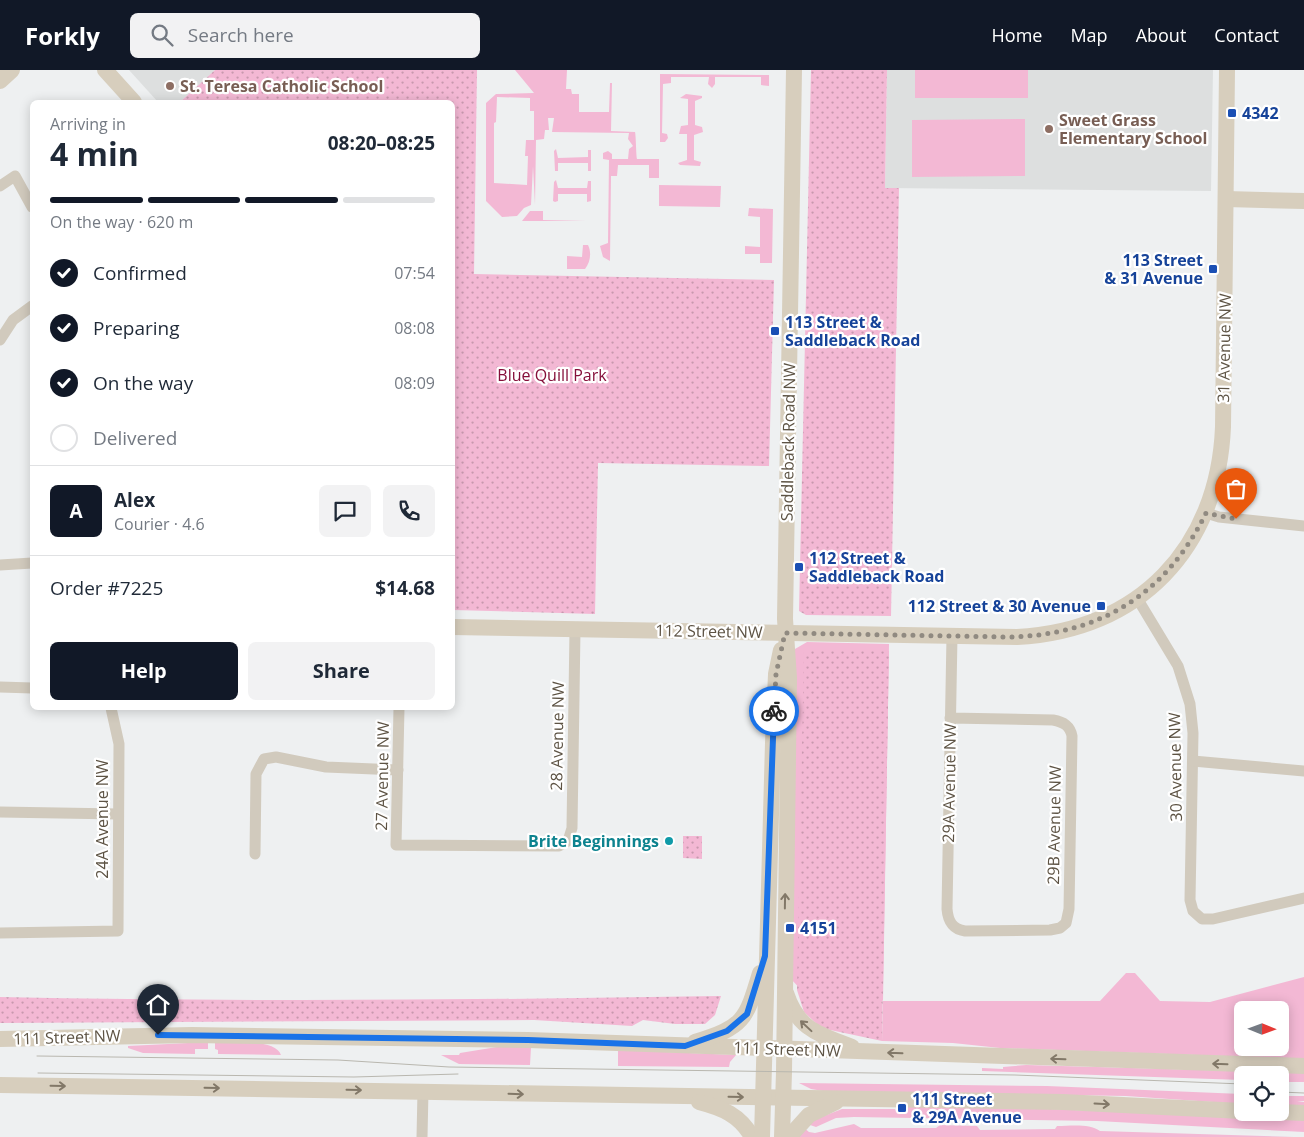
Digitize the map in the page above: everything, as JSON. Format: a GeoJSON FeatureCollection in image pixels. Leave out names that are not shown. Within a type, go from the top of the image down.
{"type":"FeatureCollection","features":[{"type":"Feature","properties":{"kind":"main road"},"geometry":{"type":"LineString","coordinates":[[0,81],[12,70]]}},
{"type":"Feature","properties":{"kind":"main road"},"geometry":{"type":"LineString","coordinates":[[105,70],[132,100]]}},
{"type":"Feature","properties":{"kind":"main road","name":"Saddleback Road NW"},"geometry":{"type":"LineString","coordinates":[[784,1050],[789,678],[785,633],[794,70]]}},
{"type":"Feature","properties":{"kind":"main road","name":"31 Avenue NW"},"geometry":{"type":"LineString","coordinates":[[1137,598],[1175,563],[1190,544],[1206,513],[1220,468],[1223,440],[1227,70]]}},
{"type":"Feature","properties":{"kind":"main road"},"geometry":{"type":"LineString","coordinates":[[1226,199],[1304,201]]}},
{"type":"Feature","properties":{"kind":"main road","name":"112 Street NW"},"geometry":{"type":"LineString","coordinates":[[455,627],[1017,637],[1058,632],[1101,619],[1137,598]]}},
{"type":"Feature","properties":{"kind":"main road","name":"Saddleback Road NW"},"geometry":{"type":"LineString","coordinates":[[763,1049],[776,674],[785,633]]}},
{"type":"Feature","properties":{"kind":"main road"},"geometry":{"type":"LineString","coordinates":[[685,1046],[727,1031],[747,1014],[765,956]]}},
{"type":"Feature","properties":{"kind":"main road"},"geometry":{"type":"LineString","coordinates":[[784,984],[790,1004],[799,1019],[813,1033],[866,1052]]}},
{"type":"Feature","properties":{"kind":"main road","name":"111 Street NW"},"geometry":{"type":"LineString","coordinates":[[0,1039],[192,1035],[528,1040],[1304,1066]]}},
{"type":"Feature","properties":{"kind":"main road"},"geometry":{"type":"LineString","coordinates":[[762,1137],[763,1049]]}},
{"type":"Feature","properties":{"kind":"main road"},"geometry":{"type":"LineString","coordinates":[[782,1137],[784,1050]]}},
{"type":"Feature","properties":{"kind":"main road"},"geometry":{"type":"LineString","coordinates":[[0,1085],[1062,1102],[1234,1111]]}},
{"type":"Feature","properties":{"kind":"main road"},"geometry":{"type":"LineString","coordinates":[[675,1096],[730,1112],[741,1121],[752,1137]]}},
{"type":"Feature","properties":{"kind":"main road"},"geometry":{"type":"LineString","coordinates":[[789,1137],[809,1115],[844,1099]]}},
{"type":"Feature","properties":{"kind":"main road"},"geometry":{"type":"LineString","coordinates":[[1289,1112],[1304,1113]]}},
{"type":"Feature","properties":{"kind":"street"},"geometry":{"type":"LineString","coordinates":[[0,186],[15,176],[30,202]]}},
{"type":"Feature","properties":{"kind":"street"},"geometry":{"type":"LineString","coordinates":[[0,340],[14,320],[30,308]]}},
{"type":"Feature","properties":{"kind":"street"},"geometry":{"type":"LineString","coordinates":[[1206,513],[1219,517],[1304,526]]}},
{"type":"Feature","properties":{"kind":"street"},"geometry":{"type":"LineString","coordinates":[[0,565],[30,563]]}},
{"type":"Feature","properties":{"kind":"street","name":"30 Avenue NW"},"geometry":{"type":"LineString","coordinates":[[1137,598],[1172,653],[1183,678],[1192,718],[1190,900],[1197,916],[1202,919],[1213,918],[1304,898]]}},
{"type":"Feature","properties":{"kind":"street","name":"28 Avenue NW"},"geometry":{"type":"LineString","coordinates":[[396,845],[553,848],[568,841],[572,828],[575,630]]}},
{"type":"Feature","properties":{"kind":"street","name":"29A Avenue NW"},"geometry":{"type":"LineString","coordinates":[[952,636],[947,909],[949,921],[954,927],[969,932],[1050,930],[1064,925]]}},
{"type":"Feature","properties":{"kind":"street"},"geometry":{"type":"LineString","coordinates":[[0,687],[30,688]]}},
{"type":"Feature","properties":{"kind":"street","name":"24A Avenue NW"},"geometry":{"type":"LineString","coordinates":[[0,933],[118,931],[119,744],[111,710]]}},
{"type":"Feature","properties":{"kind":"street","name":"27 Avenue NW"},"geometry":{"type":"LineString","coordinates":[[396,845],[399,710]]}},
{"type":"Feature","properties":{"kind":"street","name":"29B Avenue NW"},"geometry":{"type":"LineString","coordinates":[[950,718],[1053,720],[1066,725],[1072,736],[1069,909],[1068,920],[1064,925]]}},
{"type":"Feature","properties":{"kind":"street"},"geometry":{"type":"LineString","coordinates":[[255,854],[256,774],[264,760],[276,757],[326,768],[398,770]]}},
{"type":"Feature","properties":{"kind":"street"},"geometry":{"type":"LineString","coordinates":[[1193,761],[1304,771]]}},
{"type":"Feature","properties":{"kind":"street"},"geometry":{"type":"LineString","coordinates":[[0,812],[118,814]]}},
{"type":"Feature","properties":{"kind":"street"},"geometry":{"type":"LineString","coordinates":[[422,1137],[423,1091]]}},
{"type":"Feature","properties":{"kind":"shaded area","name":"St. Teresa Catholic School"},"geometry":{"type":"Polygon","coordinates":[[[129,70],[215,70],[182,100],[156,100],[129,70]]]}},
{"type":"Feature","properties":{"kind":"shaded area","name":"Sweet Grass Elementary School"},"geometry":{"type":"Polygon","coordinates":[[[887,70],[1213,70],[1211,191],[885,188],[887,70]]]}},
{"type":"Feature","properties":{"kind":"green space","name":"Blue Quill Park"},"geometry":{"type":"Polygon","coordinates":[[[215,70],[477,70],[474,274],[774,280],[769,466],[598,463],[595,614],[455,610],[455,100],[182,100],[215,70]]]}},
{"type":"Feature","properties":{"kind":"green space"},"geometry":{"type":"Polygon","coordinates":[[[515,70],[567,70],[566,89],[571,89],[572,94],[579,94],[579,112],[609,112],[610,83],[612,83],[611,131],[635,132],[637,159],[659,159],[659,178],[649,178],[649,165],[618,165],[617,176],[611,176],[610,261],[603,257],[600,246],[608,243],[609,160],[603,159],[603,153],[608,151],[612,154],[612,159],[628,159],[629,149],[633,146],[628,139],[629,133],[552,132],[554,118],[548,118],[549,130],[545,130],[544,139],[536,140],[535,205],[533,166],[531,205],[524,208],[517,216],[502,217],[486,201],[486,103],[496,94],[534,93],[515,70]],[[497,97],[496,122],[494,123],[494,183],[527,185],[528,156],[525,156],[526,140],[534,140],[534,111],[530,111],[530,98],[497,97]]]}},
{"type":"Feature","properties":{"kind":"green space"},"geometry":{"type":"Polygon","coordinates":[[[811,70],[887,70],[885,188],[899,188],[891,616],[806,615],[799,611],[811,70]]]}},
{"type":"Feature","properties":{"kind":"green space"},"geometry":{"type":"Polygon","coordinates":[[[915,70],[1028,70],[1028,98],[915,98],[915,70]]]}},
{"type":"Feature","properties":{"kind":"green space"},"geometry":{"type":"Polygon","coordinates":[[[660,74],[769,75],[769,86],[761,85],[761,77],[715,77],[715,84],[712,88],[708,84],[709,77],[671,77],[671,83],[663,84],[662,133],[667,134],[668,138],[665,142],[660,142],[660,74]]]}},
{"type":"Feature","properties":{"kind":"green space"},"geometry":{"type":"Polygon","coordinates":[[[686,94],[702,96],[702,98],[695,101],[695,125],[702,127],[703,132],[694,135],[694,160],[701,162],[700,166],[680,165],[678,163],[687,160],[687,134],[679,134],[681,126],[688,125],[688,99],[680,98],[686,94]]]}},
{"type":"Feature","properties":{"kind":"green space"},"geometry":{"type":"Polygon","coordinates":[[[1025,119],[1025,176],[912,177],[912,120],[1025,119]]]}},
{"type":"Feature","properties":{"kind":"green space"},"geometry":{"type":"Polygon","coordinates":[[[556,149],[558,158],[588,157],[588,150],[591,150],[591,171],[588,171],[588,163],[558,163],[558,171],[555,171],[554,151],[556,149]]]}},
{"type":"Feature","properties":{"kind":"green space"},"geometry":{"type":"Polygon","coordinates":[[[556,180],[558,188],[587,188],[588,181],[591,181],[591,201],[587,202],[587,194],[558,194],[558,201],[553,201],[554,182],[556,180]]]}},
{"type":"Feature","properties":{"kind":"green space"},"geometry":{"type":"Polygon","coordinates":[[[659,185],[721,186],[720,207],[659,206],[659,185]]]}},
{"type":"Feature","properties":{"kind":"green space"},"geometry":{"type":"Polygon","coordinates":[[[749,208],[773,209],[772,263],[760,263],[760,254],[745,254],[745,246],[760,247],[760,217],[748,216],[749,208]]]}},
{"type":"Feature","properties":{"kind":"green space"},"geometry":{"type":"Polygon","coordinates":[[[530,211],[543,211],[543,220],[586,221],[522,221],[530,211]]]}},
{"type":"Feature","properties":{"kind":"green space"},"geometry":{"type":"Polygon","coordinates":[[[583,245],[588,245],[590,251],[587,267],[585,269],[567,269],[567,256],[582,257],[583,245]]]}},
{"type":"Feature","properties":{"kind":"green space"},"geometry":{"type":"Polygon","coordinates":[[[807,642],[889,644],[883,1001],[1100,1001],[1126,973],[1135,973],[1160,1001],[1210,1002],[1304,977],[1304,1059],[1000,1048],[953,1043],[882,1041],[883,1000],[812,1001],[789,977],[795,649],[807,642]]]}},
{"type":"Feature","properties":{"kind":"green space"},"geometry":{"type":"Polygon","coordinates":[[[804,649],[889,651],[882,1041],[821,1028],[804,1012],[797,990],[804,649]]]}},
{"type":"Feature","properties":{"kind":"green space"},"geometry":{"type":"Polygon","coordinates":[[[683,836],[702,836],[702,859],[683,858],[683,836]]]}},
{"type":"Feature","properties":{"kind":"green space"},"geometry":{"type":"Polygon","coordinates":[[[721,996],[715,1015],[705,1024],[675,1024],[643,1020],[632,1026],[534,1020],[0,1023],[0,997],[360,1000],[721,996]]]}},
{"type":"Feature","properties":{"kind":"green space"},"geometry":{"type":"Polygon","coordinates":[[[208,1042],[208,1049],[195,1049],[195,1054],[143,1053],[128,1048],[128,1046],[208,1042]]]}},
{"type":"Feature","properties":{"kind":"green space"},"geometry":{"type":"Polygon","coordinates":[[[215,1042],[252,1042],[271,1046],[281,1055],[218,1054],[218,1050],[215,1049],[215,1042]]]}},
{"type":"Feature","properties":{"kind":"green space"},"geometry":{"type":"Polygon","coordinates":[[[503,1046],[531,1047],[530,1065],[459,1064],[441,1055],[459,1055],[460,1053],[503,1046]]]}},
{"type":"Feature","properties":{"kind":"green space"},"geometry":{"type":"Polygon","coordinates":[[[618,1050],[736,1055],[730,1062],[729,1067],[618,1066],[618,1050]]]}},
{"type":"Feature","properties":{"kind":"green space"},"geometry":{"type":"Polygon","coordinates":[[[1026,1065],[1234,1071],[1234,1080],[982,1071],[982,1068],[1003,1069],[1003,1067],[1026,1065]]]}},
{"type":"Feature","properties":{"kind":"green space"},"geometry":{"type":"Polygon","coordinates":[[[1289,1073],[1304,1073],[1304,1082],[1289,1082],[1289,1073]]]}},
{"type":"Feature","properties":{"kind":"green space"},"geometry":{"type":"Polygon","coordinates":[[[799,1083],[1047,1086],[1234,1094],[1234,1103],[1126,1096],[823,1091],[811,1089],[799,1083]]]}},
{"type":"Feature","properties":{"kind":"green space"},"geometry":{"type":"Polygon","coordinates":[[[1289,1096],[1304,1096],[1304,1101],[1297,1101],[1304,1102],[1304,1105],[1289,1106],[1289,1096]]]}},
{"type":"Feature","properties":{"kind":"green space"},"geometry":{"type":"Polygon","coordinates":[[[902,1105],[1027,1108],[1234,1117],[1234,1121],[1304,1120],[1304,1132],[1097,1121],[854,1117],[836,1118],[816,1127],[810,1125],[811,1121],[842,1109],[895,1109],[896,1112],[901,1113],[902,1105]]]}},
{"type":"Feature","properties":{"kind":"green space"},"geometry":{"type":"Polygon","coordinates":[[[854,1124],[861,1128],[936,1128],[940,1125],[977,1126],[980,1130],[1055,1129],[1057,1126],[1079,1126],[1096,1128],[1100,1131],[1294,1137],[795,1137],[803,1127],[809,1132],[815,1133],[854,1124]]]}},
{"type":"Feature","properties":{"kind":"tram line"},"geometry":{"type":"LineString","coordinates":[[37,1056],[338,1060],[449,1067],[1015,1075],[1234,1084]]}},
{"type":"Feature","properties":{"kind":"tram line"},"geometry":{"type":"LineString","coordinates":[[38,1073],[354,1077],[458,1074]]}},
{"type":"Feature","properties":{"kind":"tram line"},"geometry":{"type":"LineString","coordinates":[[1289,1092],[1304,1093]]}},
{"type":"Feature","properties":{"kind":"way so far"},"geometry":{"type":"LineString","coordinates":[[774,711],[776,674],[785,633],[1007,637],[1030,636],[1071,629],[1112,614],[1155,584],[1190,544],[1206,513],[1212,516],[1236,519]]}},
{"type":"Feature","properties":{"kind":"place","name":"St. Teresa Catholic School"},"geometry":{"type":"Point","coordinates":[170,86]}},
{"type":"Feature","properties":{"kind":"place","name":"4342"},"geometry":{"type":"Point","coordinates":[1232,113]}},
{"type":"Feature","properties":{"kind":"place","name":"Sweet Grass Elementary School"},"geometry":{"type":"Point","coordinates":[1049,129]}},
{"type":"Feature","properties":{"kind":"place","name":"113 Street & 31 Avenue"},"geometry":{"type":"Point","coordinates":[1213,269]}},
{"type":"Feature","properties":{"kind":"place","name":"113 Street & Saddleback Road"},"geometry":{"type":"Point","coordinates":[775,331]}},
{"type":"Feature","properties":{"kind":"place","name":"112 Street & Saddleback Road"},"geometry":{"type":"Point","coordinates":[799,567]}},
{"type":"Feature","properties":{"kind":"place","name":"112 Street & 30 Avenue"},"geometry":{"type":"Point","coordinates":[1101,606]}},
{"type":"Feature","properties":{"kind":"place","name":"Brite Beginnings"},"geometry":{"type":"Point","coordinates":[669,841]}},
{"type":"Feature","properties":{"kind":"place","name":"4151"},"geometry":{"type":"Point","coordinates":[790,928]}},
{"type":"Feature","properties":{"kind":"place","name":"111 Street & 29A Avenue"},"geometry":{"type":"Point","coordinates":[902,1108]}},
{"type":"Feature","properties":{"kind":"route"},"geometry":{"type":"LineString","coordinates":[[158,1035],[528,1040],[685,1046],[727,1031],[747,1014],[765,956],[774,711]]}}]}
